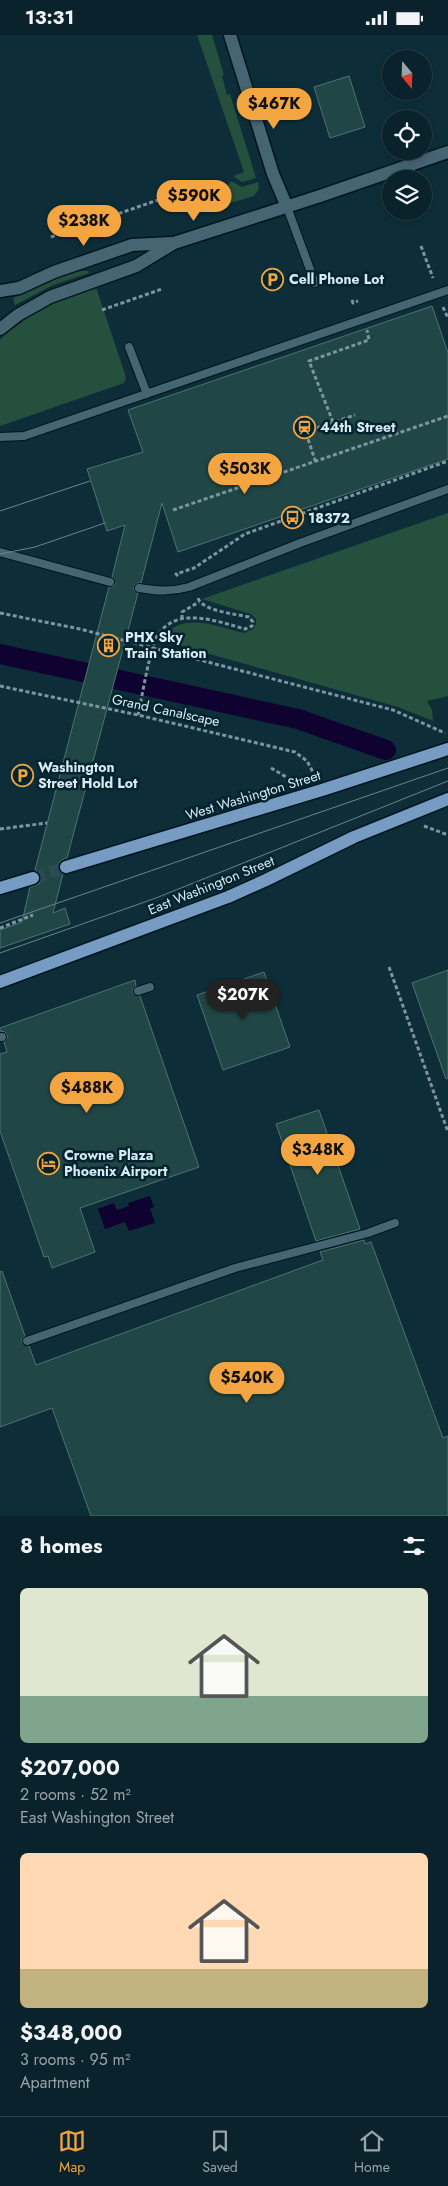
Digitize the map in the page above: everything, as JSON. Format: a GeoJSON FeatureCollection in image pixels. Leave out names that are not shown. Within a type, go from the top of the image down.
{"type":"FeatureCollection","features":[{"type":"Feature","properties":{"kind":"main road","name":"West Washington Street"},"geometry":{"type":"LineString","coordinates":[[66,867],[347,782],[448,749]]}},
{"type":"Feature","properties":{"kind":"main road","name":"East Washington Street"},"geometry":{"type":"LineString","coordinates":[[0,983],[236,893],[354,837],[448,799]]}},
{"type":"Feature","properties":{"kind":"main road"},"geometry":{"type":"LineString","coordinates":[[0,888],[33,878]]}},
{"type":"Feature","properties":{"kind":"street"},"geometry":{"type":"LineString","coordinates":[[230,35],[273,174],[287,207]]}},
{"type":"Feature","properties":{"kind":"street"},"geometry":{"type":"LineString","coordinates":[[0,329],[18,315],[50,297],[136,266],[174,243],[448,152]]}},
{"type":"Feature","properties":{"kind":"street"},"geometry":{"type":"LineString","coordinates":[[0,291],[18,288],[54,272],[132,245],[174,243]]}},
{"type":"Feature","properties":{"kind":"lane"},"geometry":{"type":"LineString","coordinates":[[287,207],[315,283]]}},
{"type":"Feature","properties":{"kind":"lane"},"geometry":{"type":"LineString","coordinates":[[0,437],[24,436],[448,290]]}},
{"type":"Feature","properties":{"kind":"lane"},"geometry":{"type":"LineString","coordinates":[[129,347],[147,393]]}},
{"type":"Feature","properties":{"kind":"lane"},"geometry":{"type":"LineString","coordinates":[[139,588],[169,592],[189,587],[448,489]]}},
{"type":"Feature","properties":{"kind":"lane"},"geometry":{"type":"LineString","coordinates":[[0,552],[110,582]]}},
{"type":"Feature","properties":{"kind":"lane"},"geometry":{"type":"LineString","coordinates":[[138,991],[150,987]]}},
{"type":"Feature","properties":{"kind":"lane"},"geometry":{"type":"LineString","coordinates":[[27,1341],[235,1268],[368,1233],[395,1223]]}},
{"type":"Feature","properties":{"kind":"path"},"geometry":{"type":"LineString","coordinates":[[51,237],[207,183]]}},
{"type":"Feature","properties":{"kind":"path"},"geometry":{"type":"LineString","coordinates":[[421,246],[433,278]]}},
{"type":"Feature","properties":{"kind":"path"},"geometry":{"type":"LineString","coordinates":[[102,310],[162,289]]}},
{"type":"Feature","properties":{"kind":"path"},"geometry":{"type":"LineString","coordinates":[[352,300],[353,303],[358,301]]}},
{"type":"Feature","properties":{"kind":"path"},"geometry":{"type":"LineString","coordinates":[[443,307],[448,318]]}},
{"type":"Feature","properties":{"kind":"path"},"geometry":{"type":"LineString","coordinates":[[333,422],[309,361],[369,340],[366,329]]}},
{"type":"Feature","properties":{"kind":"path"},"geometry":{"type":"LineString","coordinates":[[311,430],[355,415]]}},
{"type":"Feature","properties":{"kind":"path"},"geometry":{"type":"LineString","coordinates":[[173,510],[448,417]]}},
{"type":"Feature","properties":{"kind":"path"},"geometry":{"type":"LineString","coordinates":[[304,427],[316,463]]}},
{"type":"Feature","properties":{"kind":"path"},"geometry":{"type":"LineString","coordinates":[[179,577],[176,574],[194,568],[245,534],[448,461]]}},
{"type":"Feature","properties":{"kind":"path"},"geometry":{"type":"LineString","coordinates":[[138,715],[156,637],[165,627],[182,619],[200,619],[245,629],[252,626],[253,623],[249,617],[206,607],[199,600],[182,612],[182,619]]}},
{"type":"Feature","properties":{"kind":"path"},"geometry":{"type":"LineString","coordinates":[[0,613],[80,629],[153,650],[393,710],[437,731],[448,733]]}},
{"type":"Feature","properties":{"kind":"path","name":"Grand Canalscape"},"geometry":{"type":"LineString","coordinates":[[0,686],[138,715],[295,752],[307,761],[315,776],[299,779],[288,778],[271,768]]}},
{"type":"Feature","properties":{"kind":"path"},"geometry":{"type":"LineString","coordinates":[[0,829],[47,823]]}},
{"type":"Feature","properties":{"kind":"path"},"geometry":{"type":"LineString","coordinates":[[424,826],[448,835]]}},
{"type":"Feature","properties":{"kind":"path"},"geometry":{"type":"LineString","coordinates":[[0,928],[33,915]]}},
{"type":"Feature","properties":{"kind":"path"},"geometry":{"type":"LineString","coordinates":[[389,967],[448,1132]]}},
{"type":"Feature","properties":{"kind":"green space"},"geometry":{"type":"Polygon","coordinates":[[[197,35],[212,35],[224,75],[222,76],[227,95],[230,94],[256,178],[242,182],[233,176],[244,172],[197,35]]]}},
{"type":"Feature","properties":{"kind":"green space"},"geometry":{"type":"Polygon","coordinates":[[[231,181],[242,187],[258,182],[259,189],[254,196],[230,203],[227,192],[231,181]]]}},
{"type":"Feature","properties":{"kind":"green space"},"geometry":{"type":"Polygon","coordinates":[[[88,271],[89,273],[53,285],[15,305],[13,298],[62,275],[88,271]]]}},
{"type":"Feature","properties":{"kind":"green space"},"geometry":{"type":"Polygon","coordinates":[[[96,287],[126,377],[124,383],[0,426],[0,340],[20,321],[32,313],[96,287]]]}},
{"type":"Feature","properties":{"kind":"green space"},"geometry":{"type":"Polygon","coordinates":[[[448,513],[448,696],[427,701],[432,710],[433,721],[398,707],[160,640],[178,625],[188,623],[210,624],[244,633],[253,629],[256,624],[256,619],[251,614],[202,599],[448,513]]]}},
{"type":"Feature","properties":{"kind":"shaded area"},"geometry":{"type":"Polygon","coordinates":[[[150,1196],[154,1207],[150,1209],[155,1223],[129,1231],[125,1222],[105,1229],[98,1209],[114,1203],[117,1210],[129,1206],[128,1203],[150,1196]]]}},
{"type":"Feature","properties":{"kind":"building"},"geometry":{"type":"Polygon","coordinates":[[[349,76],[365,127],[330,138],[314,87],[349,76]]]}},
{"type":"Feature","properties":{"kind":"building","name":"PHX Sky Train Station"},"geometry":{"type":"Polygon","coordinates":[[[432,306],[448,353],[448,459],[178,552],[162,503],[141,583],[137,583],[134,587],[134,590],[138,593],[67,858],[60,861],[58,866],[58,870],[63,874],[53,913],[65,908],[70,924],[0,948],[0,930],[22,922],[30,887],[39,884],[41,880],[41,875],[35,870],[109,587],[114,586],[115,583],[112,577],[125,525],[107,531],[87,469],[143,452],[128,410],[432,306]]]}},
{"type":"Feature","properties":{"kind":"building"},"geometry":{"type":"Polygon","coordinates":[[[448,970],[448,1078],[446,1079],[412,983],[448,970]]]}},
{"type":"Feature","properties":{"kind":"building"},"geometry":{"type":"Polygon","coordinates":[[[264,972],[290,1047],[223,1070],[197,995],[264,972]]]}},
{"type":"Feature","properties":{"kind":"building"},"geometry":{"type":"Polygon","coordinates":[[[135,980],[136,986],[133,989],[133,993],[140,996],[199,1167],[80,1208],[95,1252],[52,1268],[48,1256],[44,1257],[0,1131],[0,1054],[7,1052],[4,1042],[8,1037],[5,1032],[0,1031],[0,1028],[135,980]]]}},
{"type":"Feature","properties":{"kind":"building"},"geometry":{"type":"Polygon","coordinates":[[[319,1110],[360,1229],[316,1241],[276,1124],[319,1110]]]}},
{"type":"Feature","properties":{"kind":"building"},"geometry":{"type":"Polygon","coordinates":[[[364,1240],[365,1244],[371,1242],[443,1438],[448,1436],[448,1516],[91,1516],[52,1408],[0,1427],[0,1272],[2,1271],[25,1336],[22,1339],[22,1343],[29,1346],[36,1365],[323,1260],[320,1252],[364,1240]]]}},
{"type":"Feature","properties":{"kind":"waterway"},"geometry":{"type":"LineString","coordinates":[[0,654],[298,719],[386,750]]}},
{"type":"Feature","properties":{"kind":"tunnel"},"geometry":{"type":"LineString","coordinates":[[33,878],[66,867]]}},
{"type":"Feature","properties":{"kind":"tram line"},"geometry":{"type":"LineString","coordinates":[[0,511],[90,481]]}},
{"type":"Feature","properties":{"kind":"tram line"},"geometry":{"type":"LineString","coordinates":[[0,554],[35,547],[105,523]]}},
{"type":"Feature","properties":{"kind":"tram line"},"geometry":{"type":"LineString","coordinates":[[0,923],[448,768]]}},
{"type":"Feature","properties":{"kind":"tram line"},"geometry":{"type":"LineString","coordinates":[[0,953],[156,898],[448,781]]}},
{"type":"Feature","properties":{"kind":"place","name":"Cell Phone Lot"},"geometry":{"type":"Point","coordinates":[273,279]}},
{"type":"Feature","properties":{"kind":"place","name":"44th Street"},"geometry":{"type":"Point","coordinates":[304,427]}},
{"type":"Feature","properties":{"kind":"place","name":"18372"},"geometry":{"type":"Point","coordinates":[292,518]}},
{"type":"Feature","properties":{"kind":"place","name":"PHX Sky Train Station"},"geometry":{"type":"Point","coordinates":[109,645]}},
{"type":"Feature","properties":{"kind":"place","name":"Washington Street Hold Lot"},"geometry":{"type":"Point","coordinates":[22,775]}},
{"type":"Feature","properties":{"kind":"place","name":"Crowne Plaza Phoenix Airport"},"geometry":{"type":"Point","coordinates":[48,1163]}}]}
